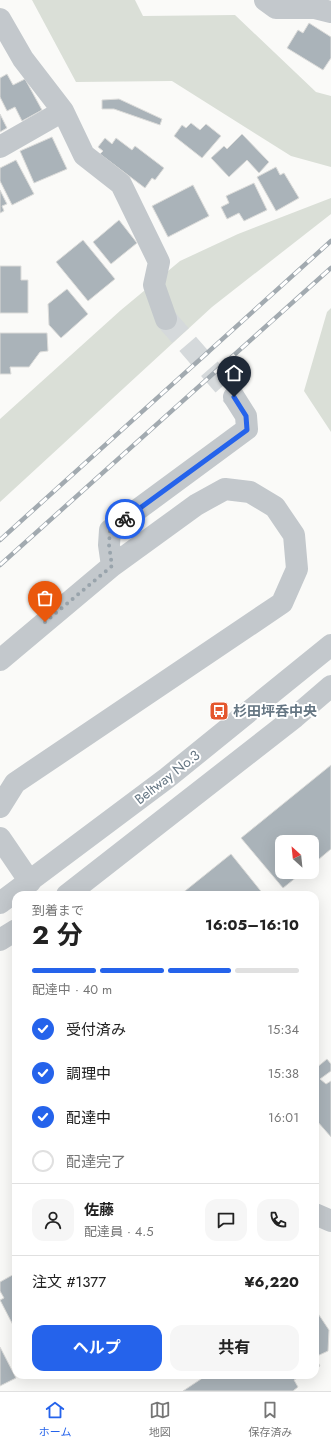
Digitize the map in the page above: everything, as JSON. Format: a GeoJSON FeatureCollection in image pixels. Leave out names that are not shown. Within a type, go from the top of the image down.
{"type":"FeatureCollection","features":[{"type":"Feature","properties":{"kind":"street"},"geometry":{"type":"LineString","coordinates":[[265,0],[276,8],[315,8],[331,12]]}},
{"type":"Feature","properties":{"kind":"street"},"geometry":{"type":"LineString","coordinates":[[0,19],[23,59],[63,112],[84,156],[120,184],[159,262],[154,285],[166,319]]}},
{"type":"Feature","properties":{"kind":"street"},"geometry":{"type":"LineString","coordinates":[[0,147],[63,112]]}},
{"type":"Feature","properties":{"kind":"street"},"geometry":{"type":"LineString","coordinates":[[112,566],[109,545],[110,530],[247,430],[246,416],[234,397]]}},
{"type":"Feature","properties":{"kind":"street"},"geometry":{"type":"LineString","coordinates":[[0,660],[112,566],[196,505],[224,489],[250,492],[275,507],[294,535],[297,569],[282,603],[15,783],[0,807]]}},
{"type":"Feature","properties":{"kind":"street","name":"Beltway No.3"},"geometry":{"type":"LineString","coordinates":[[34,888],[331,645]]}},
{"type":"Feature","properties":{"kind":"street"},"geometry":{"type":"LineString","coordinates":[[72,891],[295,717],[331,686]]}},
{"type":"Feature","properties":{"kind":"street"},"geometry":{"type":"LineString","coordinates":[[0,838],[34,888]]}},
{"type":"Feature","properties":{"kind":"street","name":"Beltway No.3"},"geometry":{"type":"LineString","coordinates":[[0,903],[12,898]]}},
{"type":"Feature","properties":{"kind":"street"},"geometry":{"type":"LineString","coordinates":[[0,940],[12,932]]}},
{"type":"Feature","properties":{"kind":"street"},"geometry":{"type":"LineString","coordinates":[[319,1216],[331,1221]]}},
{"type":"Feature","properties":{"kind":"shaded area"},"geometry":{"type":"Polygon","coordinates":[[[32,0],[135,0],[143,16],[235,15],[316,92],[331,96],[331,167],[291,156],[172,81],[76,82],[32,0]]]}},
{"type":"Feature","properties":{"kind":"shaded area"},"geometry":{"type":"Polygon","coordinates":[[[331,198],[331,214],[212,307],[0,502],[0,419],[121,310],[180,261],[238,234],[331,198]]]}},
{"type":"Feature","properties":{"kind":"shaded area"},"geometry":{"type":"Polygon","coordinates":[[[331,308],[331,432],[304,391],[327,312],[331,308]]]}},
{"type":"Feature","properties":{"kind":"building"},"geometry":{"type":"Polygon","coordinates":[[[309,23],[331,37],[331,58],[323,70],[287,48],[298,30],[303,33],[309,23]]]}},
{"type":"Feature","properties":{"kind":"building"},"geometry":{"type":"Polygon","coordinates":[[[7,74],[13,85],[25,79],[42,110],[22,121],[15,107],[7,111],[0,97],[0,78],[7,74]]]}},
{"type":"Feature","properties":{"kind":"building"},"geometry":{"type":"Polygon","coordinates":[[[119,99],[162,119],[160,125],[114,109],[102,109],[102,100],[119,99]]]}},
{"type":"Feature","properties":{"kind":"building"},"geometry":{"type":"Polygon","coordinates":[[[0,114],[7,128],[0,132],[0,114]]]}},
{"type":"Feature","properties":{"kind":"building"},"geometry":{"type":"Polygon","coordinates":[[[191,123],[200,130],[206,124],[221,136],[202,158],[174,136],[182,125],[186,128],[191,123]]]}},
{"type":"Feature","properties":{"kind":"building"},"geometry":{"type":"Polygon","coordinates":[[[242,134],[269,162],[259,173],[247,160],[229,177],[211,158],[224,146],[227,149],[242,134]]]}},
{"type":"Feature","properties":{"kind":"building"},"geometry":{"type":"Polygon","coordinates":[[[52,137],[67,169],[34,183],[20,151],[52,137]]]}},
{"type":"Feature","properties":{"kind":"building"},"geometry":{"type":"Polygon","coordinates":[[[105,138],[112,144],[116,138],[132,150],[135,146],[164,168],[155,180],[152,178],[145,188],[100,154],[103,151],[98,147],[105,138]]]}},
{"type":"Feature","properties":{"kind":"building"},"geometry":{"type":"Polygon","coordinates":[[[16,160],[34,194],[12,205],[0,181],[0,168],[16,160]]]}},
{"type":"Feature","properties":{"kind":"building"},"geometry":{"type":"Polygon","coordinates":[[[276,167],[280,175],[284,173],[299,198],[276,211],[257,177],[276,167]]]}},
{"type":"Feature","properties":{"kind":"building"},"geometry":{"type":"Polygon","coordinates":[[[254,183],[267,210],[244,221],[239,213],[227,219],[221,207],[229,203],[226,196],[254,183]]]}},
{"type":"Feature","properties":{"kind":"building"},"geometry":{"type":"Polygon","coordinates":[[[193,185],[209,216],[168,237],[152,206],[193,185]]]}},
{"type":"Feature","properties":{"kind":"building"},"geometry":{"type":"Polygon","coordinates":[[[0,190],[7,204],[2,206],[4,211],[0,213],[0,190]]]}},
{"type":"Feature","properties":{"kind":"building"},"geometry":{"type":"Polygon","coordinates":[[[119,220],[137,243],[111,264],[93,242],[119,220]]]}},
{"type":"Feature","properties":{"kind":"building"},"geometry":{"type":"Polygon","coordinates":[[[83,240],[115,279],[88,301],[56,262],[83,240]]]}},
{"type":"Feature","properties":{"kind":"building"},"geometry":{"type":"Polygon","coordinates":[[[0,266],[21,266],[21,280],[28,280],[28,313],[0,313],[0,266]]]}},
{"type":"Feature","properties":{"kind":"building"},"geometry":{"type":"Polygon","coordinates":[[[67,289],[88,314],[61,338],[49,325],[48,304],[67,289]]]}},
{"type":"Feature","properties":{"kind":"building"},"geometry":{"type":"Polygon","coordinates":[[[0,333],[47,333],[48,351],[40,352],[29,367],[10,367],[11,374],[0,374],[0,333]]]}},
{"type":"Feature","properties":{"kind":"building"},"geometry":{"type":"Polygon","coordinates":[[[331,765],[331,849],[319,859],[319,835],[275,835],[275,878],[241,838],[331,765]]]}},
{"type":"Feature","properties":{"kind":"building"},"geometry":{"type":"Polygon","coordinates":[[[231,854],[261,891],[185,891],[231,854]]]}},
{"type":"Feature","properties":{"kind":"building"},"geometry":{"type":"Polygon","coordinates":[[[275,879],[294,879],[283,888],[275,879]]]}},
{"type":"Feature","properties":{"kind":"building"},"geometry":{"type":"Polygon","coordinates":[[[327,1059],[331,1064],[331,1071],[320,1079],[326,1084],[331,1081],[331,1137],[319,1123],[319,1066],[327,1059]]]}},
{"type":"Feature","properties":{"kind":"building"},"geometry":{"type":"Polygon","coordinates":[[[12,1275],[12,1323],[0,1300],[4,1298],[0,1291],[0,1282],[12,1275]]]}},
{"type":"Feature","properties":{"kind":"building"},"geometry":{"type":"Polygon","coordinates":[[[319,1315],[329,1330],[328,1351],[319,1355],[319,1315]]]}},
{"type":"Feature","properties":{"kind":"building"},"geometry":{"type":"Polygon","coordinates":[[[0,1347],[12,1370],[12,1379],[14,1379],[0,1386],[0,1347]]]}},
{"type":"Feature","properties":{"kind":"building"},"geometry":{"type":"Polygon","coordinates":[[[201,1379],[296,1379],[294,1380],[298,1387],[293,1391],[183,1391],[201,1379]]]}},
{"type":"Feature","properties":{"kind":"tunnel"},"geometry":{"type":"LineString","coordinates":[[166,319],[234,397]]}},
{"type":"Feature","properties":{"kind":"railway"},"geometry":{"type":"LineString","coordinates":[[0,540],[331,241]]}},
{"type":"Feature","properties":{"kind":"railway"},"geometry":{"type":"LineString","coordinates":[[0,565],[331,268]]}},
{"type":"Feature","properties":{"kind":"way so far"},"geometry":{"type":"LineString","coordinates":[[45,622],[112,566],[109,545],[110,530],[125,519]]}},
{"type":"Feature","properties":{"kind":"place","name":"杉田坪呑中央"},"geometry":{"type":"Point","coordinates":[219,711]}},
{"type":"Feature","properties":{"kind":"route"},"geometry":{"type":"LineString","coordinates":[[125,519],[247,430],[246,416],[234,397]]}}]}
